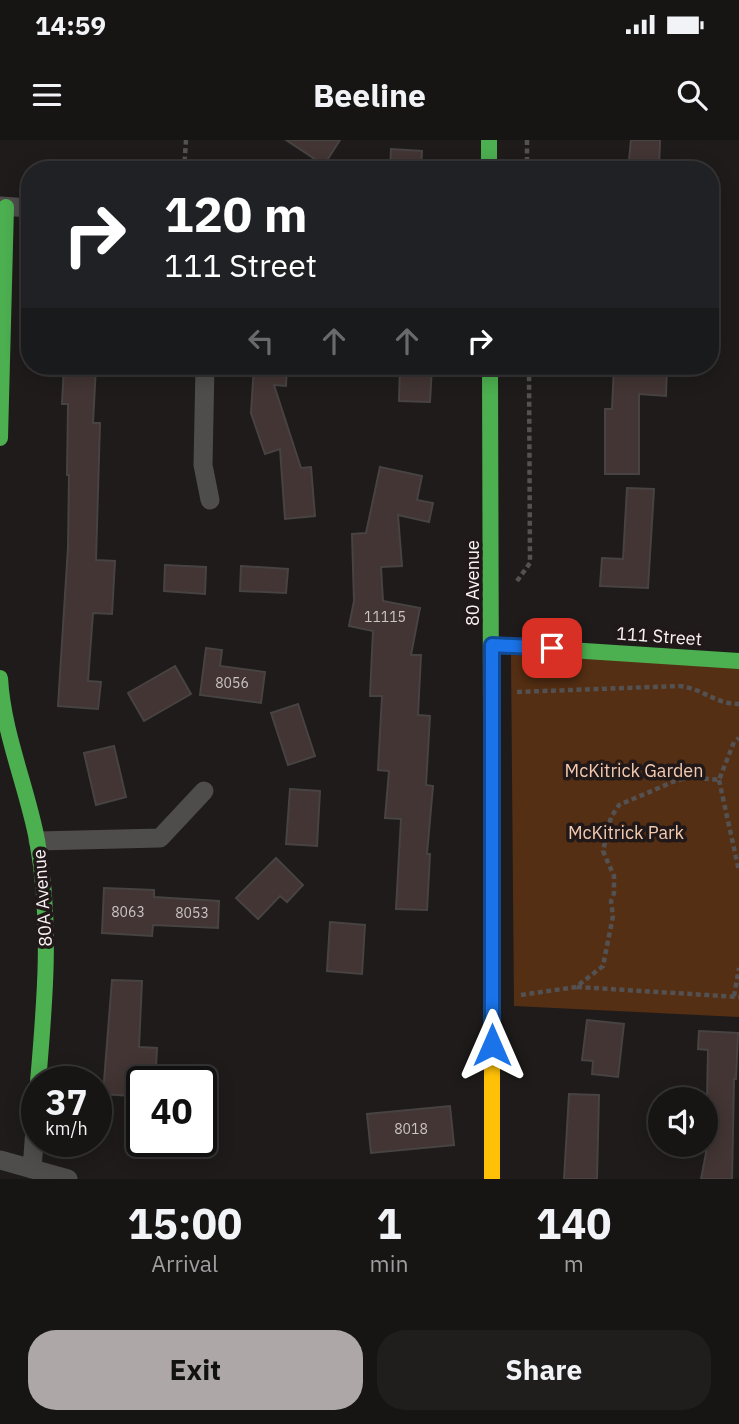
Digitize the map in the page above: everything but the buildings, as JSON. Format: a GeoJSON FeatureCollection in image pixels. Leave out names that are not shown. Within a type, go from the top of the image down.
{"type":"FeatureCollection","features":[{"type":"Feature","properties":{"kind":"street"},"geometry":{"type":"LineString","coordinates":[[489,140],[489,161]]}},
{"type":"Feature","properties":{"kind":"street"},"geometry":{"type":"LineString","coordinates":[[0,438],[3,206],[21,207]]}},
{"type":"Feature","properties":{"kind":"street"},"geometry":{"type":"LineString","coordinates":[[205,375],[203,465],[210,500]]}},
{"type":"Feature","properties":{"kind":"street","name":"80 Avenue"},"geometry":{"type":"LineString","coordinates":[[490,375],[492,1179]]}},
{"type":"Feature","properties":{"kind":"street","name":"111 Street"},"geometry":{"type":"LineString","coordinates":[[492,645],[739,661]]}},
{"type":"Feature","properties":{"kind":"street","name":"80A Avenue"},"geometry":{"type":"LineString","coordinates":[[0,678],[1,699],[38,841],[45,891],[46,962],[39,1066]]}},
{"type":"Feature","properties":{"kind":"street"},"geometry":{"type":"LineString","coordinates":[[38,841],[160,838],[204,791]]}},
{"type":"Feature","properties":{"kind":"street"},"geometry":{"type":"LineString","coordinates":[[32,1169],[33,1157]]}},
{"type":"Feature","properties":{"kind":"street"},"geometry":{"type":"LineString","coordinates":[[0,1160],[68,1179]]}},
{"type":"Feature","properties":{"kind":"path"},"geometry":{"type":"LineString","coordinates":[[185,161],[186,140]]}},
{"type":"Feature","properties":{"kind":"path"},"geometry":{"type":"LineString","coordinates":[[527,140],[527,161]]}},
{"type":"Feature","properties":{"kind":"path"},"geometry":{"type":"LineString","coordinates":[[516,594],[516,582],[530,563],[529,375]]}},
{"type":"Feature","properties":{"kind":"path"},"geometry":{"type":"LineString","coordinates":[[516,692],[679,686],[696,690],[718,703],[739,704]]}},
{"type":"Feature","properties":{"kind":"path"},"geometry":{"type":"LineString","coordinates":[[739,738],[734,742],[719,779],[739,871]]}},
{"type":"Feature","properties":{"kind":"path"},"geometry":{"type":"LineString","coordinates":[[576,987],[603,966],[613,916],[611,901],[614,876],[603,851],[611,817],[619,805],[690,777],[719,779]]}},
{"type":"Feature","properties":{"kind":"path"},"geometry":{"type":"LineString","coordinates":[[521,995],[576,987],[736,996],[739,968]]}},
{"type":"Feature","properties":{"kind":"green space","name":"McKitrick Park"},"geometry":{"type":"Polygon","coordinates":[[[511,655],[739,658],[739,1017],[514,1006],[511,655]]]}},
{"type":"Feature","properties":{"kind":"traffic: fast"},"geometry":{"type":"LineString","coordinates":[[489,140],[489,161]]}},
{"type":"Feature","properties":{"kind":"traffic: fast"},"geometry":{"type":"LineString","coordinates":[[0,438],[6,207]]}},
{"type":"Feature","properties":{"kind":"traffic: fast"},"geometry":{"type":"LineString","coordinates":[[490,375],[492,1064]]}},
{"type":"Feature","properties":{"kind":"traffic: fast"},"geometry":{"type":"LineString","coordinates":[[492,645],[739,661]]}},
{"type":"Feature","properties":{"kind":"traffic: fast"},"geometry":{"type":"LineString","coordinates":[[0,678],[10,739],[33,820],[42,870],[46,961],[39,1066]]}},
{"type":"Feature","properties":{"kind":"traffic: slow"},"geometry":{"type":"LineString","coordinates":[[492,1064],[492,1179]]}},
{"type":"Feature","properties":{"kind":"route"},"geometry":{"type":"LineString","coordinates":[[492,1045],[492,645],[552,648]]}},
{"type":"Feature","properties":{"kind":"park label","name":"McKitrick Garden"},"geometry":{"type":"Point","coordinates":[634,770]}}]}
